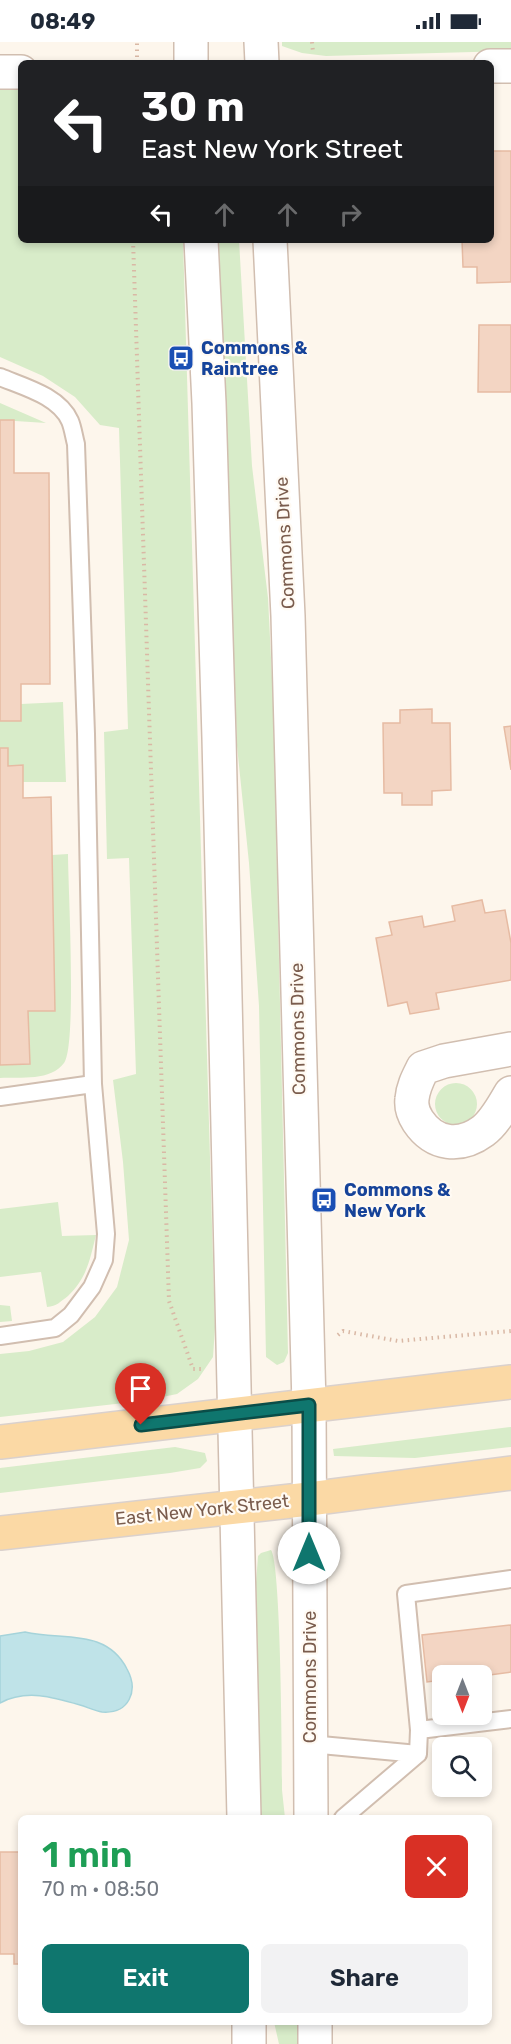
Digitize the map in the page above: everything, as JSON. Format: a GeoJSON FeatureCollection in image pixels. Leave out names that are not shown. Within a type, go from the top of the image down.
{"type":"FeatureCollection","features":[{"type":"Feature","properties":{"kind":"main road"},"geometry":{"type":"LineString","coordinates":[[0,1442],[511,1382]]}},
{"type":"Feature","properties":{"kind":"main road","name":"East New York Street"},"geometry":{"type":"LineString","coordinates":[[0,1533],[309,1499],[511,1473]]}},
{"type":"Feature","properties":{"kind":"street"},"geometry":{"type":"LineString","coordinates":[[191,42],[192,60]]}},
{"type":"Feature","properties":{"kind":"street"},"geometry":{"type":"LineString","coordinates":[[261,42],[262,60]]}},
{"type":"Feature","properties":{"kind":"street"},"geometry":{"type":"LineString","coordinates":[[494,66],[511,66]]}},
{"type":"Feature","properties":{"kind":"street"},"geometry":{"type":"LineString","coordinates":[[0,72],[18,72]]}},
{"type":"Feature","properties":{"kind":"street"},"geometry":{"type":"LineString","coordinates":[[201,243],[218,714],[244,1815]]}},
{"type":"Feature","properties":{"kind":"street","name":"Commons Drive"},"geometry":{"type":"LineString","coordinates":[[270,243],[288,616],[309,1405],[311,1815]]}},
{"type":"Feature","properties":{"kind":"street"},"geometry":{"type":"LineString","coordinates":[[511,1049],[444,1061],[423,1068],[415,1084],[412,1101],[414,1115],[425,1131],[440,1140],[458,1143],[484,1131],[511,1093]]}},
{"type":"Feature","properties":{"kind":"street"},"geometry":{"type":"LineString","coordinates":[[249,2025],[249,2044]]}},
{"type":"Feature","properties":{"kind":"street"},"geometry":{"type":"LineString","coordinates":[[315,2025],[315,2044]]}},
{"type":"Feature","properties":{"kind":"lane"},"geometry":{"type":"LineString","coordinates":[[0,377],[60,406],[70,421],[76,444],[87,734],[93,1084],[106,1234],[104,1260],[92,1287],[71,1315],[55,1328],[0,1335]]}},
{"type":"Feature","properties":{"kind":"lane"},"geometry":{"type":"LineString","coordinates":[[0,1096],[93,1084]]}},
{"type":"Feature","properties":{"kind":"lane"},"geometry":{"type":"LineString","coordinates":[[347,1815],[418,1754],[419,1730],[406,1594],[511,1579]]}},
{"type":"Feature","properties":{"kind":"lane"},"geometry":{"type":"LineString","coordinates":[[419,1730],[511,1719]]}},
{"type":"Feature","properties":{"kind":"lane"},"geometry":{"type":"LineString","coordinates":[[310,1744],[418,1754]]}},
{"type":"Feature","properties":{"kind":"path"},"geometry":{"type":"LineString","coordinates":[[137,42],[137,60]]}},
{"type":"Feature","properties":{"kind":"path"},"geometry":{"type":"LineString","coordinates":[[312,42],[313,52]]}},
{"type":"Feature","properties":{"kind":"path"},"geometry":{"type":"LineString","coordinates":[[134,243],[169,1301],[193,1369],[235,1369]]}},
{"type":"Feature","properties":{"kind":"path"},"geometry":{"type":"LineString","coordinates":[[307,1366],[343,1330],[398,1341],[511,1331]]}},
{"type":"Feature","properties":{"kind":"green space"},"geometry":{"type":"Polygon","coordinates":[[[282,42],[511,42],[511,51],[326,56],[302,53],[282,46],[282,42]]]}},
{"type":"Feature","properties":{"kind":"green space"},"geometry":{"type":"Polygon","coordinates":[[[0,89],[18,90],[18,243],[183,243],[215,1328],[213,1357],[198,1379],[177,1394],[142,1401],[0,1417],[0,1354],[29,1351],[63,1342],[95,1317],[117,1287],[129,1240],[113,1080],[136,1074],[129,858],[107,859],[104,732],[128,729],[119,428],[100,425],[75,397],[43,376],[0,357],[0,89]]]}},
{"type":"Feature","properties":{"kind":"green space"},"geometry":{"type":"Polygon","coordinates":[[[217,243],[239,243],[252,466],[268,598],[273,698],[288,1353],[284,1362],[277,1365],[266,1357],[259,1006],[249,863],[237,746],[222,311],[217,243]]]}},
{"type":"Feature","properties":{"kind":"green space"},"geometry":{"type":"Polygon","coordinates":[[[0,403],[46,423],[0,420],[0,403]]]}},
{"type":"Feature","properties":{"kind":"green space"},"geometry":{"type":"Polygon","coordinates":[[[63,702],[66,782],[23,782],[23,765],[8,766],[8,748],[0,748],[0,721],[21,721],[21,704],[63,702]]]}},
{"type":"Feature","properties":{"kind":"green space"},"geometry":{"type":"Polygon","coordinates":[[[68,854],[71,998],[68,1050],[64,1063],[51,1073],[35,1077],[0,1078],[0,1065],[29,1064],[28,1011],[54,1011],[52,855],[68,854]]]}},
{"type":"Feature","properties":{"kind":"green space"},"geometry":{"type":"Polygon","coordinates":[[[456,1083],[471,1089],[477,1104],[471,1119],[456,1125],[441,1119],[435,1104],[441,1089],[456,1083]]]}},
{"type":"Feature","properties":{"kind":"green space"},"geometry":{"type":"Polygon","coordinates":[[[58,1202],[62,1236],[96,1235],[87,1268],[80,1282],[68,1296],[53,1306],[47,1307],[41,1272],[0,1277],[0,1209],[58,1202]]]}},
{"type":"Feature","properties":{"kind":"green space"},"geometry":{"type":"Polygon","coordinates":[[[0,1305],[10,1306],[12,1321],[0,1322],[0,1305]]]}},
{"type":"Feature","properties":{"kind":"green space"},"geometry":{"type":"Polygon","coordinates":[[[511,1427],[511,1447],[415,1458],[334,1456],[333,1449],[511,1427]]]}},
{"type":"Feature","properties":{"kind":"green space"},"geometry":{"type":"Polygon","coordinates":[[[175,1447],[205,1453],[207,1461],[200,1468],[170,1473],[0,1493],[0,1468],[175,1447]]]}},
{"type":"Feature","properties":{"kind":"green space"},"geometry":{"type":"Polygon","coordinates":[[[271,1550],[277,1588],[282,1790],[285,1815],[261,1815],[256,1583],[258,1556],[271,1550]]]}},
{"type":"Feature","properties":{"kind":"green space"},"geometry":{"type":"Polygon","coordinates":[[[275,2025],[297,2025],[297,2044],[279,2044],[275,2025]]]}},
{"type":"Feature","properties":{"kind":"water"},"geometry":{"type":"Polygon","coordinates":[[[25,1632],[82,1638],[108,1647],[127,1669],[132,1685],[129,1700],[119,1709],[111,1712],[102,1712],[60,1699],[30,1695],[0,1703],[0,1636],[25,1632]]]}},
{"type":"Feature","properties":{"kind":"building"},"geometry":{"type":"Polygon","coordinates":[[[494,151],[511,151],[511,282],[477,283],[477,267],[463,267],[462,243],[494,243],[494,151]]]}},
{"type":"Feature","properties":{"kind":"building"},"geometry":{"type":"Polygon","coordinates":[[[479,325],[511,325],[511,392],[478,392],[479,325]]]}},
{"type":"Feature","properties":{"kind":"building"},"geometry":{"type":"Polygon","coordinates":[[[0,420],[14,420],[14,473],[49,473],[50,684],[21,684],[21,721],[0,721],[0,420]]]}},
{"type":"Feature","properties":{"kind":"building"},"geometry":{"type":"Polygon","coordinates":[[[432,709],[432,723],[450,723],[451,790],[432,791],[432,805],[402,805],[402,793],[384,793],[383,723],[400,723],[400,710],[432,709]]]}},
{"type":"Feature","properties":{"kind":"building"},"geometry":{"type":"Polygon","coordinates":[[[511,726],[511,770],[504,727],[511,726]]]}},
{"type":"Feature","properties":{"kind":"building"},"geometry":{"type":"Polygon","coordinates":[[[0,748],[8,748],[8,766],[23,765],[23,798],[51,797],[55,1011],[28,1011],[30,1064],[0,1065],[0,748]]]}},
{"type":"Feature","properties":{"kind":"building"},"geometry":{"type":"Polygon","coordinates":[[[482,900],[485,913],[505,910],[511,943],[511,980],[436,993],[439,1009],[410,1014],[407,1002],[388,1006],[376,938],[392,935],[389,922],[422,916],[424,927],[455,921],[452,906],[482,900]]]}},
{"type":"Feature","properties":{"kind":"building"},"geometry":{"type":"Polygon","coordinates":[[[511,1625],[511,1672],[492,1675],[492,1665],[432,1665],[432,1681],[427,1682],[422,1635],[511,1625]]]}},
{"type":"Feature","properties":{"kind":"building"},"geometry":{"type":"Polygon","coordinates":[[[0,1852],[18,1852],[18,1964],[14,1964],[14,1954],[0,1954],[0,1852]]]}},
{"type":"Feature","properties":{"kind":"place","name":"Commons & Raintree"},"geometry":{"type":"Point","coordinates":[181,358]}},
{"type":"Feature","properties":{"kind":"place","name":"Commons & New York"},"geometry":{"type":"Point","coordinates":[324,1200]}},
{"type":"Feature","properties":{"kind":"route"},"geometry":{"type":"LineString","coordinates":[[141,1425],[309,1405],[309,1553]]}}]}
